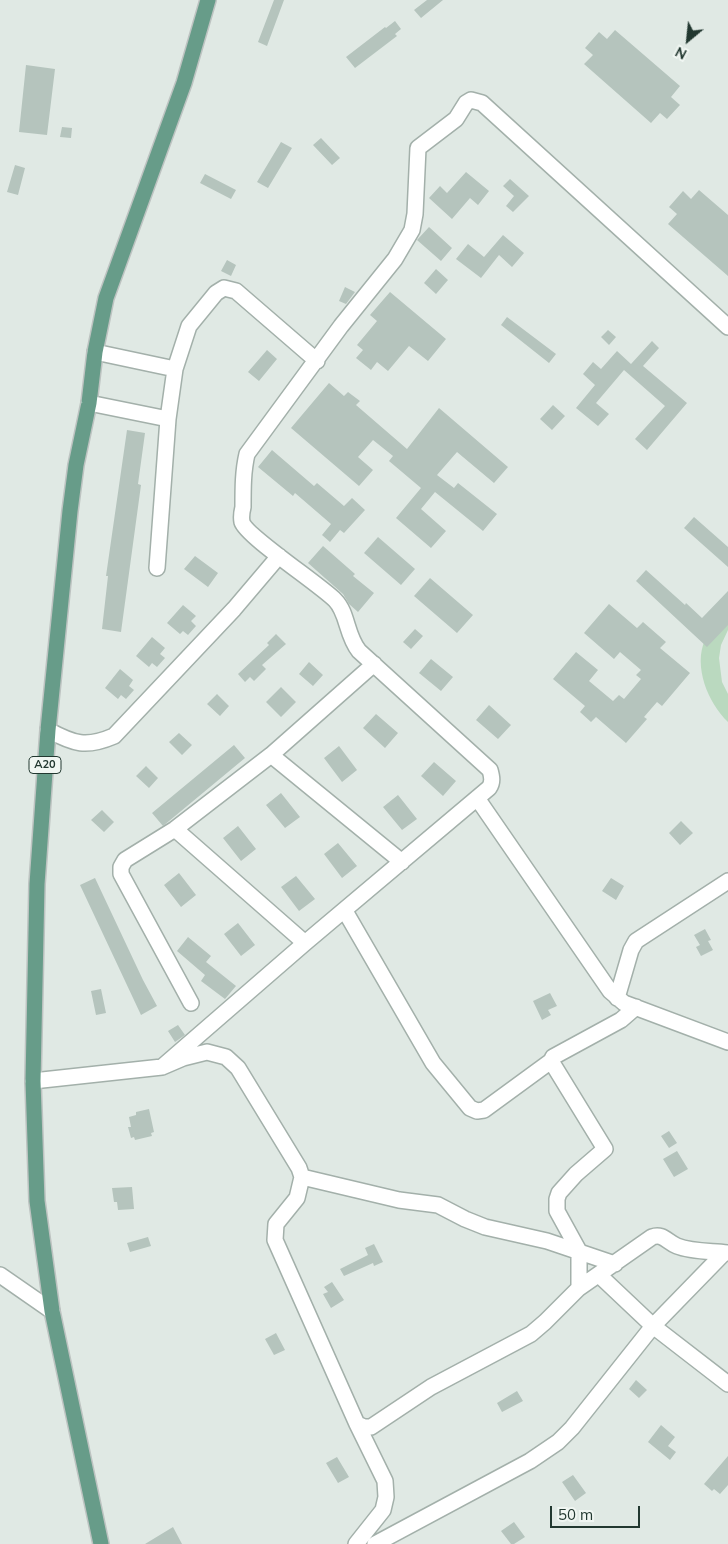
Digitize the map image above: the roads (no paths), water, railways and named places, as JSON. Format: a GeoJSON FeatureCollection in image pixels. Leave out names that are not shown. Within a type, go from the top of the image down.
{"type":"FeatureCollection","features":[{"type":"Feature","properties":{"kind":"main road","name":"A20"},"geometry":{"type":"LineString","coordinates":[[101,1544],[52,1311],[37,1201],[32,1081],[37,884],[48,730],[76,465],[89,403],[95,352],[106,298],[184,83],[208,0]]}},
{"type":"Feature","properties":{"kind":"street"},"geometry":{"type":"LineString","coordinates":[[162,1066],[491,785],[490,770],[353,644],[343,612],[335,600],[304,573],[249,532],[242,522],[243,470],[246,454],[317,361],[341,326],[395,260],[412,230],[415,214],[418,148],[456,119],[466,103],[471,100],[482,103],[728,327]]}},
{"type":"Feature","properties":{"kind":"street"},"geometry":{"type":"LineString","coordinates":[[157,568],[168,419],[175,369],[189,326],[216,293],[224,288],[236,291],[317,361]]}},
{"type":"Feature","properties":{"kind":"street"},"geometry":{"type":"LineString","coordinates":[[95,352],[175,369]]}},
{"type":"Feature","properties":{"kind":"street"},"geometry":{"type":"LineString","coordinates":[[89,403],[168,419]]}},
{"type":"Feature","properties":{"kind":"street"},"geometry":{"type":"LineString","coordinates":[[48,730],[64,739],[82,744],[99,743],[114,736],[234,609],[280,556]]}},
{"type":"Feature","properties":{"kind":"street"},"geometry":{"type":"LineString","coordinates":[[191,1004],[121,874],[121,867],[125,860],[175,829],[271,755],[374,664]]}},
{"type":"Feature","properties":{"kind":"street"},"geometry":{"type":"LineString","coordinates":[[271,755],[402,862]]}},
{"type":"Feature","properties":{"kind":"street"},"geometry":{"type":"LineString","coordinates":[[477,798],[610,991],[617,998],[728,1042]]}},
{"type":"Feature","properties":{"kind":"street"},"geometry":{"type":"LineString","coordinates":[[175,829],[305,943]]}},
{"type":"Feature","properties":{"kind":"street"},"geometry":{"type":"LineString","coordinates":[[617,998],[631,950],[636,941],[728,881]]}},
{"type":"Feature","properties":{"kind":"street"},"geometry":{"type":"LineString","coordinates":[[345,911],[433,1062],[470,1108],[477,1112],[484,1110],[551,1061],[553,1057],[621,1020],[636,1007]]}},
{"type":"Feature","properties":{"kind":"street"},"geometry":{"type":"LineString","coordinates":[[32,1081],[162,1066],[207,1052],[226,1057],[238,1068],[299,1168],[302,1177],[297,1198],[276,1224],[275,1240],[357,1424],[385,1481],[386,1497],[383,1510],[356,1544]]}},
{"type":"Feature","properties":{"kind":"street"},"geometry":{"type":"LineString","coordinates":[[551,1061],[605,1149],[576,1174],[559,1193],[557,1199],[557,1211],[579,1251],[579,1288]]}},
{"type":"Feature","properties":{"kind":"street"},"geometry":{"type":"LineString","coordinates":[[302,1177],[399,1200],[438,1206],[485,1226],[547,1241],[615,1264]]}},
{"type":"Feature","properties":{"kind":"street"},"geometry":{"type":"LineString","coordinates":[[357,1424],[371,1427],[431,1386],[531,1334],[579,1288],[657,1236],[662,1236],[672,1243],[683,1247],[726,1253]]}},
{"type":"Feature","properties":{"kind":"street"},"geometry":{"type":"LineString","coordinates":[[374,1544],[530,1461],[558,1442],[572,1428],[654,1326],[726,1253]]}},
{"type":"Feature","properties":{"kind":"street"},"geometry":{"type":"LineString","coordinates":[[599,1274],[654,1326],[728,1384]]}},
{"type":"Feature","properties":{"kind":"street"},"geometry":{"type":"LineString","coordinates":[[0,1275],[52,1311]]}}]}
